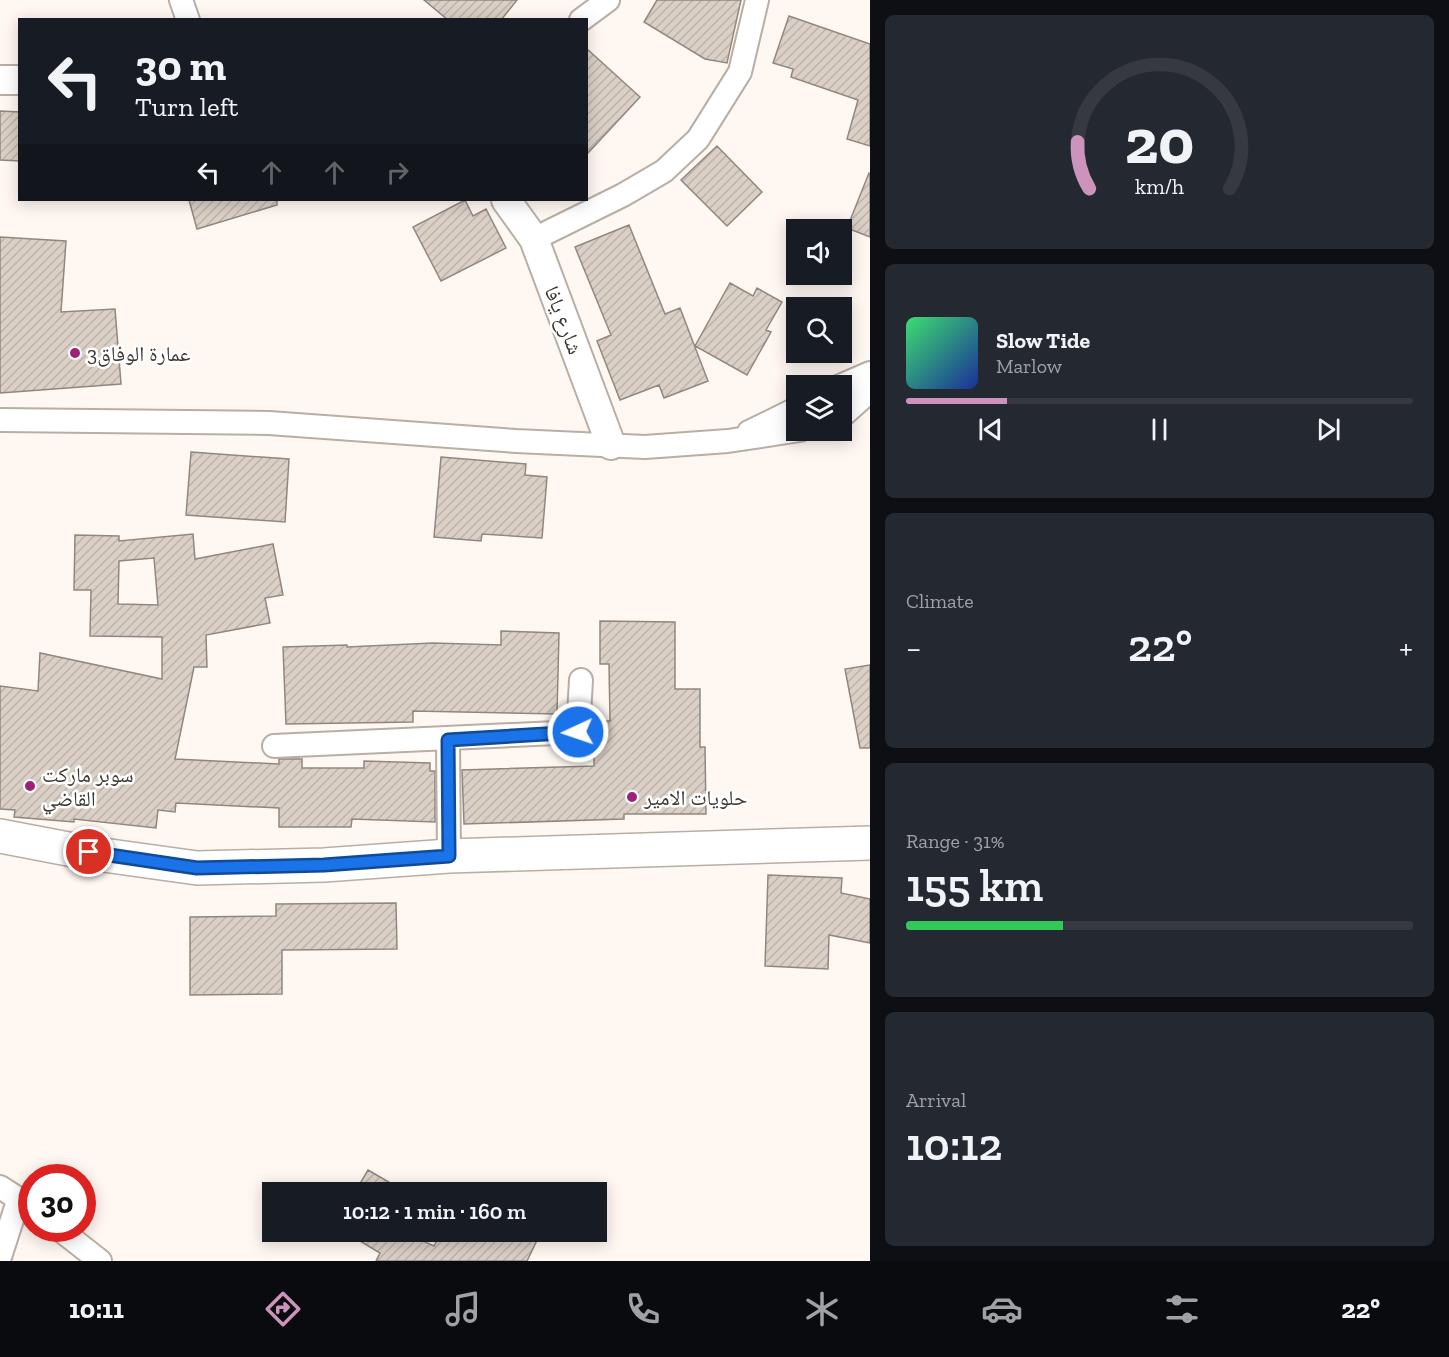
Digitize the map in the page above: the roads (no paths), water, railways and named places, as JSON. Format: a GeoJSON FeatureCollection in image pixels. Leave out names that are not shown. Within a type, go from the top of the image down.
{"type":"FeatureCollection","features":[{"type":"Feature","properties":{"kind":"main road"},"geometry":{"type":"LineString","coordinates":[[0,836],[197,868],[324,865],[449,856],[870,843]]}},
{"type":"Feature","properties":{"kind":"street"},"geometry":{"type":"LineString","coordinates":[[181,0],[187,18]]}},
{"type":"Feature","properties":{"kind":"street"},"geometry":{"type":"LineString","coordinates":[[584,18],[608,0]]}},
{"type":"Feature","properties":{"kind":"street"},"geometry":{"type":"LineString","coordinates":[[534,239],[623,195],[664,171],[698,139],[740,72],[757,0]]}},
{"type":"Feature","properties":{"kind":"street"},"geometry":{"type":"LineString","coordinates":[[0,80],[18,80]]}},
{"type":"Feature","properties":{"kind":"street","name":"شارع يافا"},"geometry":{"type":"LineString","coordinates":[[507,201],[534,239],[611,445]]}},
{"type":"Feature","properties":{"kind":"street"},"geometry":{"type":"LineString","coordinates":[[852,381],[870,373]]}},
{"type":"Feature","properties":{"kind":"street"},"geometry":{"type":"LineString","coordinates":[[852,407],[870,391]]}},
{"type":"Feature","properties":{"kind":"street"},"geometry":{"type":"LineString","coordinates":[[728,441],[786,414]]}},
{"type":"Feature","properties":{"kind":"street"},"geometry":{"type":"LineString","coordinates":[[0,420],[269,423],[516,441],[645,447],[728,441],[786,432]]}},
{"type":"Feature","properties":{"kind":"street"},"geometry":{"type":"LineString","coordinates":[[274,746],[448,740],[578,732],[581,680]]}},
{"type":"Feature","properties":{"kind":"street"},"geometry":{"type":"LineString","coordinates":[[448,740],[449,856]]}},
{"type":"Feature","properties":{"kind":"street"},"geometry":{"type":"LineString","coordinates":[[0,1257],[17,1198]]}},
{"type":"Feature","properties":{"kind":"street"},"geometry":{"type":"LineString","coordinates":[[76,1242],[100,1261]]}},
{"type":"Feature","properties":{"kind":"place","name":"عمارة الوفاق3"},"geometry":{"type":"Point","coordinates":[75,353]}},
{"type":"Feature","properties":{"kind":"place","name":"سوبر ماركت القاضي"},"geometry":{"type":"Point","coordinates":[30,786]}},
{"type":"Feature","properties":{"kind":"place","name":"حلويات الامير"},"geometry":{"type":"Point","coordinates":[632,797]}}]}
